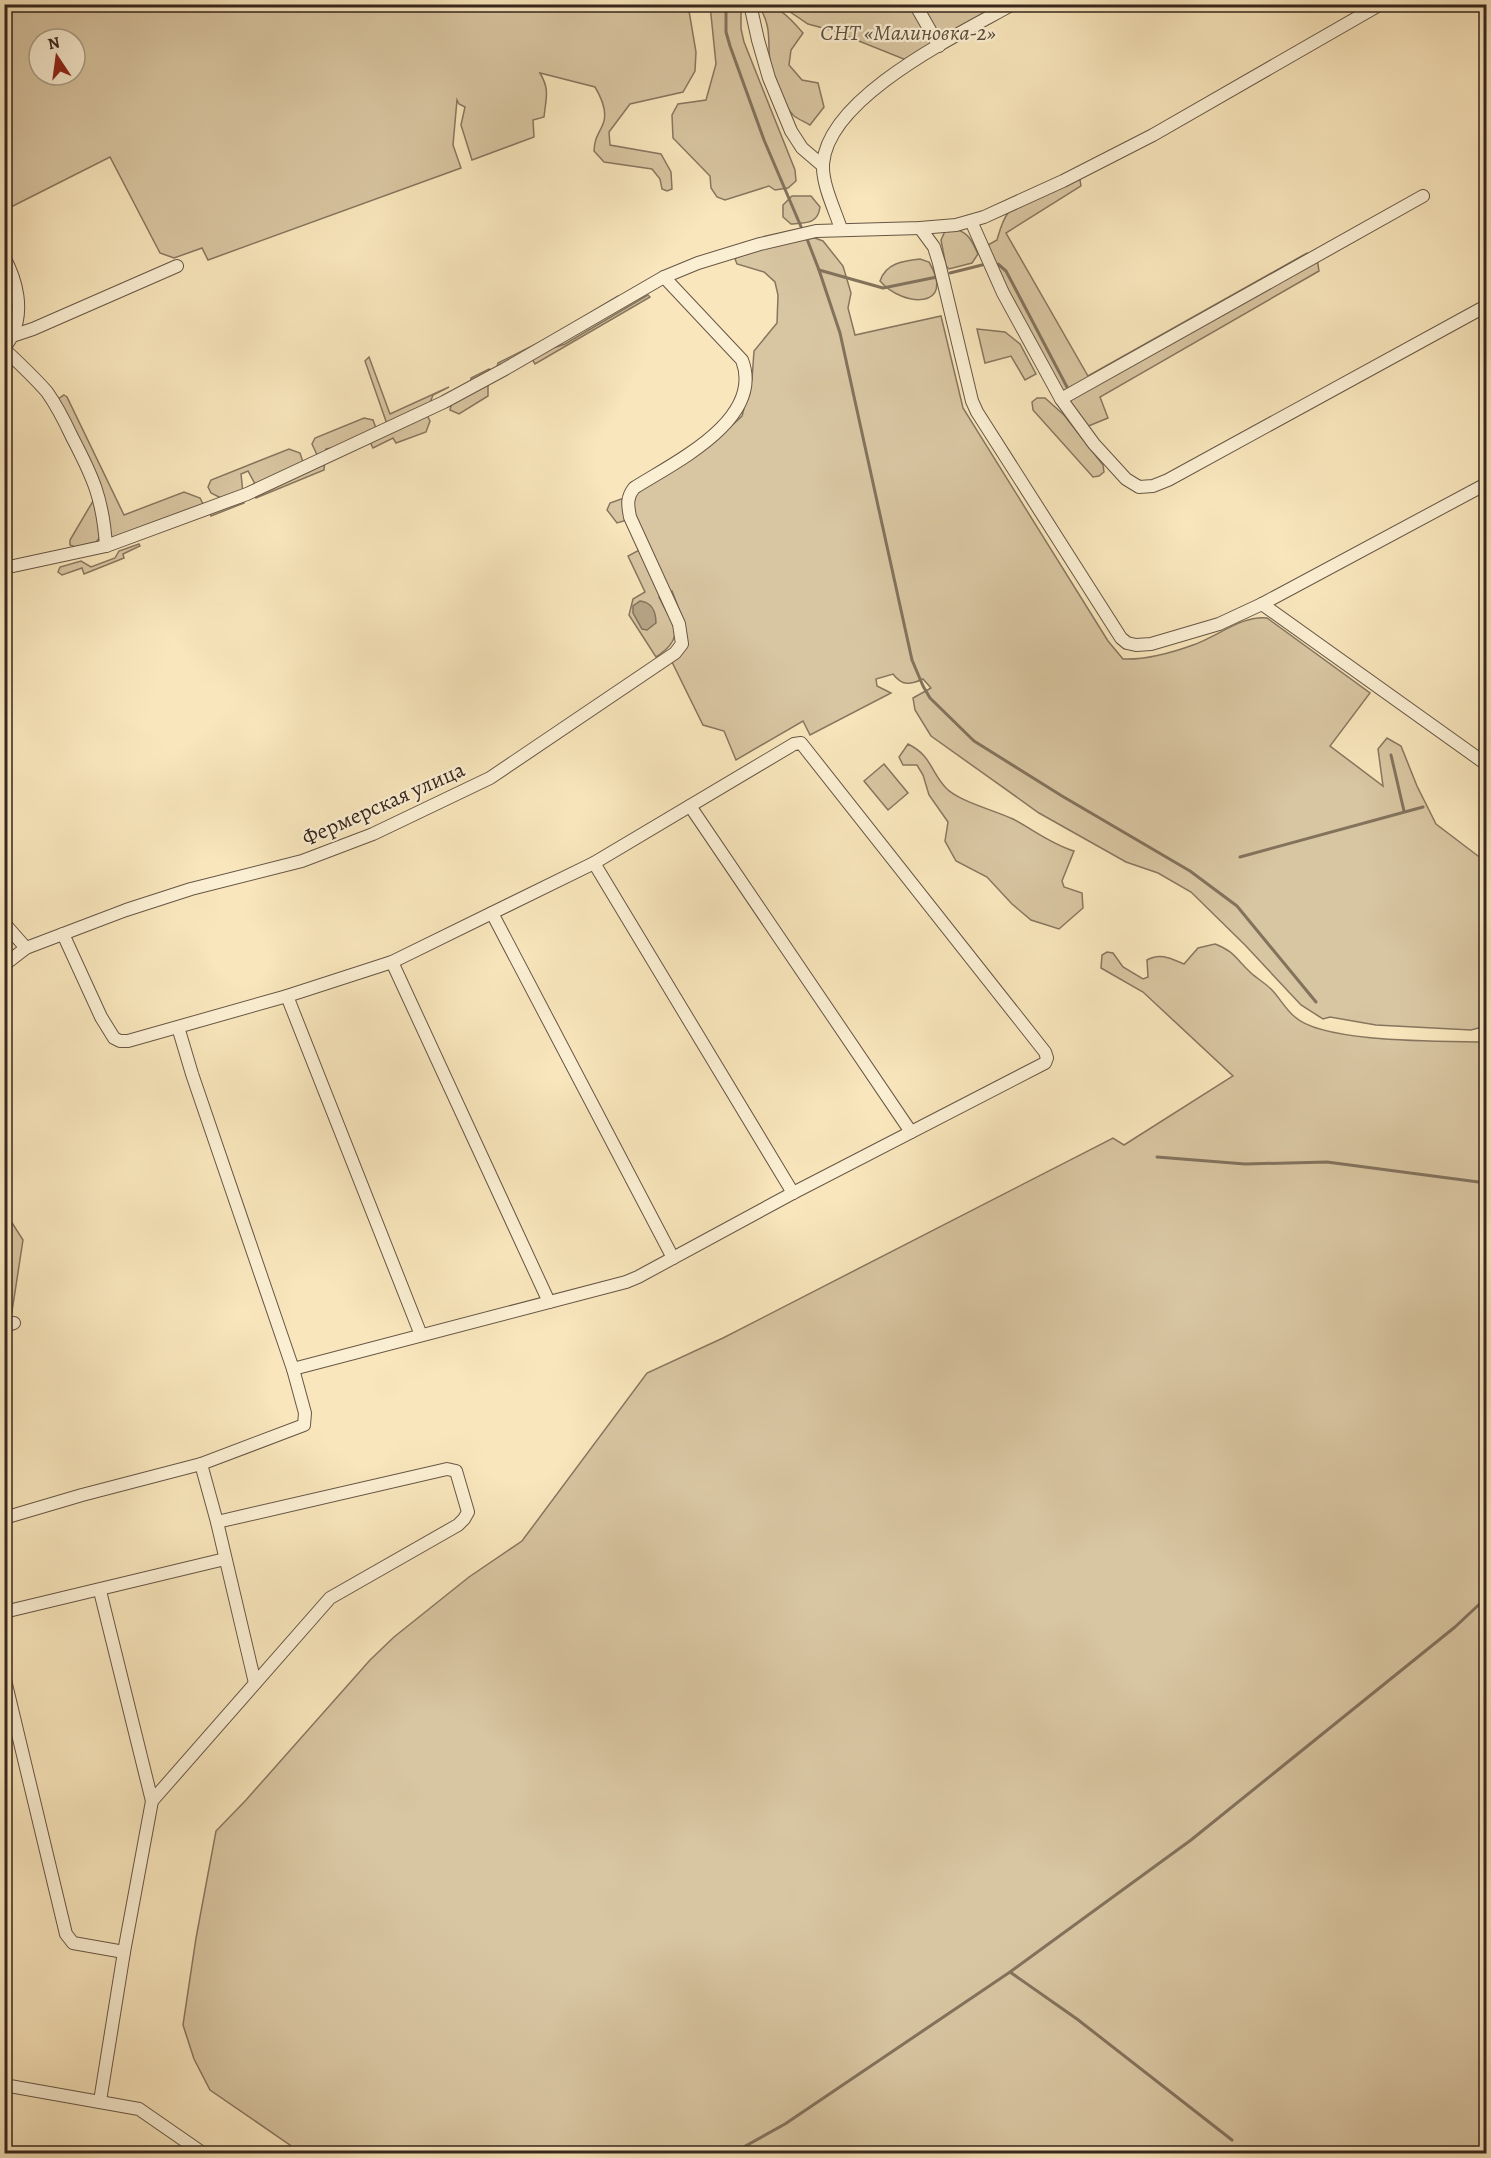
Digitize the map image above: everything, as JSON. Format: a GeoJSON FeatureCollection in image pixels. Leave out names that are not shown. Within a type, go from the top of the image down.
{"type":"FeatureCollection","features":[{"type":"Feature","properties":{"kind":"street"},"geometry":{"type":"LineString","coordinates":[[750,4],[758,40],[790,131],[801,148],[823,166]]}},
{"type":"Feature","properties":{"kind":"street"},"geometry":{"type":"LineString","coordinates":[[915,4],[939,46]]}},
{"type":"Feature","properties":{"kind":"street"},"geometry":{"type":"LineString","coordinates":[[841,229],[823,166],[828,144],[847,115],[886,80],[911,62],[1013,4]]}},
{"type":"Feature","properties":{"kind":"street"},"geometry":{"type":"LineString","coordinates":[[4,568],[106,546],[247,494],[389,429],[505,369],[664,277],[698,262],[816,231],[920,228],[971,221],[1063,181],[1153,135],[1381,4]]}},
{"type":"Feature","properties":{"kind":"street"},"geometry":{"type":"LineString","coordinates":[[1061,399],[1423,196]]}},
{"type":"Feature","properties":{"kind":"street"},"geometry":{"type":"LineString","coordinates":[[971,221],[1003,293],[1061,399],[1094,444],[1126,479],[1139,487],[1153,486],[1168,480],[1486,306]]}},
{"type":"Feature","properties":{"kind":"street"},"geometry":{"type":"LineString","coordinates":[[920,228],[934,247],[939,263],[972,401],[977,412],[1121,638],[1127,643],[1150,644],[1220,624],[1262,604],[1486,484]]}},
{"type":"Feature","properties":{"kind":"street"},"geometry":{"type":"LineString","coordinates":[[4,257],[18,291],[19,307],[12,336],[4,349],[48,394],[64,422],[94,480],[103,511],[106,546]]}},
{"type":"Feature","properties":{"kind":"street"},"geometry":{"type":"LineString","coordinates":[[12,336],[177,266]]}},
{"type":"Feature","properties":{"kind":"street","name":"Фермерская улица"},"geometry":{"type":"LineString","coordinates":[[4,965],[26,948],[126,910],[191,889],[302,861],[373,834],[490,778],[675,653],[682,644],[679,624],[630,517],[629,494],[634,488],[693,452],[720,430],[733,415],[740,402],[744,391],[746,370],[742,360],[664,277]]}},
{"type":"Feature","properties":{"kind":"street"},"geometry":{"type":"LineString","coordinates":[[1262,604],[1486,764]]}},
{"type":"Feature","properties":{"kind":"street"},"geometry":{"type":"LineString","coordinates":[[63,934],[101,1017],[114,1038],[128,1041],[287,996],[392,962],[594,863],[794,744],[801,742],[1045,1052],[1047,1058],[1045,1063],[626,1282],[293,1369]]}},
{"type":"Feature","properties":{"kind":"street"},"geometry":{"type":"LineString","coordinates":[[690,806],[910,1132]]}},
{"type":"Feature","properties":{"kind":"street"},"geometry":{"type":"LineString","coordinates":[[594,863],[793,1193]]}},
{"type":"Feature","properties":{"kind":"street"},"geometry":{"type":"LineString","coordinates":[[492,913],[673,1258]]}},
{"type":"Feature","properties":{"kind":"street"},"geometry":{"type":"LineString","coordinates":[[4,923],[26,948]]}},
{"type":"Feature","properties":{"kind":"street"},"geometry":{"type":"LineString","coordinates":[[392,962],[549,1302]]}},
{"type":"Feature","properties":{"kind":"street"},"geometry":{"type":"LineString","coordinates":[[287,996],[422,1335]]}},
{"type":"Feature","properties":{"kind":"street"},"geometry":{"type":"LineString","coordinates":[[4,1518],[201,1464],[304,1425],[305,1413],[293,1369],[192,1074],[178,1026]]}},
{"type":"Feature","properties":{"kind":"street"},"geometry":{"type":"LineString","coordinates":[[201,1464],[255,1683]]}},
{"type":"Feature","properties":{"kind":"street"},"geometry":{"type":"LineString","coordinates":[[152,1801],[330,1598],[458,1525],[468,1512],[456,1471],[447,1469],[217,1522]]}},
{"type":"Feature","properties":{"kind":"street"},"geometry":{"type":"LineString","coordinates":[[4,1612],[100,1591],[225,1559]]}},
{"type":"Feature","properties":{"kind":"street"},"geometry":{"type":"LineString","coordinates":[[100,1591],[152,1801],[100,2101]]}},
{"type":"Feature","properties":{"kind":"street"},"geometry":{"type":"LineString","coordinates":[[4,1676],[66,1934],[73,1943],[124,1952]]}},
{"type":"Feature","properties":{"kind":"street"},"geometry":{"type":"LineString","coordinates":[[4,2085],[139,2109],[204,2154]]}},
{"type":"Feature","properties":{"kind":"green space"},"geometry":{"type":"Polygon","coordinates":[[[5,4],[688,5],[696,52],[695,71],[683,92],[630,104],[609,132],[610,145],[661,154],[671,172],[672,189],[667,191],[662,189],[660,179],[652,169],[604,162],[594,151],[605,115],[595,87],[540,73],[545,84],[546,99],[544,117],[533,120],[534,137],[472,160],[461,125],[465,107],[457,100],[453,145],[461,168],[208,260],[202,248],[174,258],[160,253],[110,157],[5,210],[5,4]]]}},
{"type":"Feature","properties":{"kind":"green space"},"geometry":{"type":"Polygon","coordinates":[[[710,5],[741,5],[741,29],[744,42],[795,170],[796,181],[788,188],[775,190],[769,186],[725,200],[717,197],[711,188],[710,176],[673,138],[672,115],[678,104],[706,100],[716,64],[710,5]]]}},
{"type":"Feature","properties":{"kind":"green space"},"geometry":{"type":"Polygon","coordinates":[[[758,5],[778,9],[803,33],[791,50],[789,65],[802,80],[818,83],[824,107],[810,125],[791,112],[777,86],[771,68],[768,29],[758,5]]]}},
{"type":"Feature","properties":{"kind":"green space","name":"СНТ «Малиновка-2»"},"geometry":{"type":"Polygon","coordinates":[[[780,5],[1013,5],[911,62],[834,31],[808,24],[780,5]]]}},
{"type":"Feature","properties":{"kind":"green space"},"geometry":{"type":"Polygon","coordinates":[[[1075,178],[1080,180],[1081,186],[1006,233],[1088,376],[1307,253],[1317,258],[1319,271],[1100,397],[1108,418],[1086,427],[1062,395],[987,249],[988,245],[997,240],[1008,213],[1021,202],[1075,178]]]}},
{"type":"Feature","properties":{"kind":"green space"},"geometry":{"type":"Polygon","coordinates":[[[792,196],[811,196],[820,207],[817,217],[810,222],[791,224],[783,217],[783,205],[792,196]]]}},
{"type":"Feature","properties":{"kind":"green space"},"geometry":{"type":"Polygon","coordinates":[[[958,230],[973,243],[978,254],[972,263],[949,269],[946,266],[941,240],[945,231],[958,230]]]}},
{"type":"Feature","properties":{"kind":"green space"},"geometry":{"type":"Polygon","coordinates":[[[815,238],[823,241],[843,266],[851,293],[848,308],[855,335],[941,316],[963,408],[1108,641],[1123,659],[1149,657],[1185,648],[1239,623],[1267,618],[1370,693],[1330,746],[1383,786],[1378,749],[1387,738],[1401,746],[1436,824],[1486,862],[1486,1026],[1471,1030],[1376,1025],[1330,1017],[1323,1019],[1301,1005],[1191,892],[1158,873],[1126,862],[1039,813],[931,736],[915,710],[913,698],[931,688],[923,679],[906,683],[893,674],[876,679],[877,686],[891,693],[810,735],[803,721],[736,760],[724,731],[703,725],[671,660],[684,622],[672,591],[659,597],[672,623],[674,636],[666,650],[656,657],[629,615],[633,599],[645,592],[628,556],[647,546],[634,518],[617,523],[607,510],[610,503],[635,494],[714,442],[742,416],[752,379],[754,351],[777,323],[778,295],[775,282],[764,272],[737,264],[735,259],[738,256],[791,241],[815,238]]]}},
{"type":"Feature","properties":{"kind":"green space"},"geometry":{"type":"Polygon","coordinates":[[[920,259],[929,262],[936,277],[936,289],[932,296],[913,299],[901,296],[880,281],[886,270],[891,267],[901,262],[920,259]]]}},
{"type":"Feature","properties":{"kind":"green space"},"geometry":{"type":"Polygon","coordinates":[[[648,295],[650,297],[535,364],[532,359],[497,367],[498,363],[550,337],[618,296],[619,298],[550,349],[565,344],[648,295]]]}},
{"type":"Feature","properties":{"kind":"green space"},"geometry":{"type":"Polygon","coordinates":[[[977,329],[1005,332],[1020,344],[1036,374],[1025,380],[1011,356],[985,363],[977,329]]]}},
{"type":"Feature","properties":{"kind":"green space"},"geometry":{"type":"Polygon","coordinates":[[[369,357],[390,414],[449,387],[433,395],[426,413],[430,421],[426,432],[396,443],[393,438],[373,448],[367,436],[335,450],[326,449],[324,470],[256,498],[255,484],[248,471],[241,474],[244,503],[211,516],[210,513],[223,499],[211,493],[208,487],[211,480],[289,449],[300,453],[303,462],[318,457],[312,444],[315,438],[364,418],[373,420],[378,434],[388,427],[365,361],[369,357]]]}},
{"type":"Feature","properties":{"kind":"green space"},"geometry":{"type":"Polygon","coordinates":[[[489,369],[495,372],[488,383],[488,396],[459,414],[450,410],[452,401],[470,391],[471,378],[489,369]]]}},
{"type":"Feature","properties":{"kind":"green space"},"geometry":{"type":"Polygon","coordinates":[[[64,395],[124,515],[184,492],[200,498],[204,506],[114,538],[109,535],[58,399],[64,395]]]}},
{"type":"Feature","properties":{"kind":"green space"},"geometry":{"type":"Polygon","coordinates":[[[1037,398],[1045,398],[1064,415],[1103,465],[1104,472],[1093,477],[1033,410],[1032,402],[1037,398]]]}},
{"type":"Feature","properties":{"kind":"green space"},"geometry":{"type":"Polygon","coordinates":[[[95,500],[101,536],[96,542],[75,547],[70,545],[70,540],[95,500]]]}},
{"type":"Feature","properties":{"kind":"green space"},"geometry":{"type":"Polygon","coordinates":[[[139,544],[140,546],[123,554],[124,558],[84,574],[82,568],[62,575],[58,572],[60,567],[81,561],[91,567],[115,558],[119,551],[139,544]]]}},
{"type":"Feature","properties":{"kind":"green space"},"geometry":{"type":"Polygon","coordinates":[[[908,744],[922,754],[941,782],[952,793],[1013,819],[1050,841],[1074,851],[1062,881],[1064,887],[1082,893],[1083,908],[1059,929],[1031,920],[1012,904],[987,877],[956,861],[945,841],[948,822],[929,795],[923,775],[917,765],[903,765],[899,757],[908,744]]]}},
{"type":"Feature","properties":{"kind":"green space"},"geometry":{"type":"Polygon","coordinates":[[[884,764],[908,793],[888,810],[864,781],[884,764]]]}},
{"type":"Feature","properties":{"kind":"green space"},"geometry":{"type":"Polygon","coordinates":[[[1215,944],[1231,953],[1271,989],[1291,1014],[1309,1025],[1330,1032],[1384,1039],[1483,1042],[1486,1039],[1486,2153],[303,2154],[210,2090],[194,2059],[183,2025],[216,1831],[370,1660],[394,1637],[469,1577],[522,1541],[647,1373],[723,1338],[1113,1138],[1124,1145],[1233,1076],[1143,992],[1101,968],[1102,955],[1107,952],[1113,953],[1123,967],[1143,979],[1148,977],[1147,960],[1161,956],[1184,964],[1198,948],[1215,944]]]}},
{"type":"Feature","properties":{"kind":"green space"},"geometry":{"type":"Polygon","coordinates":[[[4,1218],[9,1218],[23,1240],[11,1318],[4,1320],[4,1218]]]}},
{"type":"Feature","properties":{"kind":"shaded area"},"geometry":{"type":"Polygon","coordinates":[[[640,601],[650,605],[655,615],[656,623],[647,630],[642,629],[633,613],[633,606],[640,601]]]}},
{"type":"Feature","properties":{"kind":"waterway"},"geometry":{"type":"LineString","coordinates":[[726,4],[726,32],[730,46],[764,140],[802,229]]}},
{"type":"Feature","properties":{"kind":"waterway"},"geometry":{"type":"LineString","coordinates":[[807,239],[819,270],[883,288],[937,277]]}},
{"type":"Feature","properties":{"kind":"waterway"},"geometry":{"type":"LineString","coordinates":[[998,264],[1006,271],[1067,387]]}},
{"type":"Feature","properties":{"kind":"waterway"},"geometry":{"type":"LineString","coordinates":[[950,273],[982,265]]}},
{"type":"Feature","properties":{"kind":"waterway"},"geometry":{"type":"LineString","coordinates":[[819,270],[840,333],[912,660],[930,698],[974,741],[1190,871],[1237,906],[1316,1002]]}},
{"type":"Feature","properties":{"kind":"waterway"},"geometry":{"type":"LineString","coordinates":[[1391,755],[1404,811]]}},
{"type":"Feature","properties":{"kind":"waterway"},"geometry":{"type":"LineString","coordinates":[[1240,857],[1423,807]]}},
{"type":"Feature","properties":{"kind":"waterway"},"geometry":{"type":"LineString","coordinates":[[1157,1157],[1245,1164],[1327,1162],[1486,1183]]}},
{"type":"Feature","properties":{"kind":"waterway"},"geometry":{"type":"LineString","coordinates":[[731,2154],[785,2124],[1010,1972],[1191,1840],[1455,1627],[1486,1598]]}},
{"type":"Feature","properties":{"kind":"waterway"},"geometry":{"type":"LineString","coordinates":[[1010,1972],[1077,2019],[1232,2140]]}}]}
